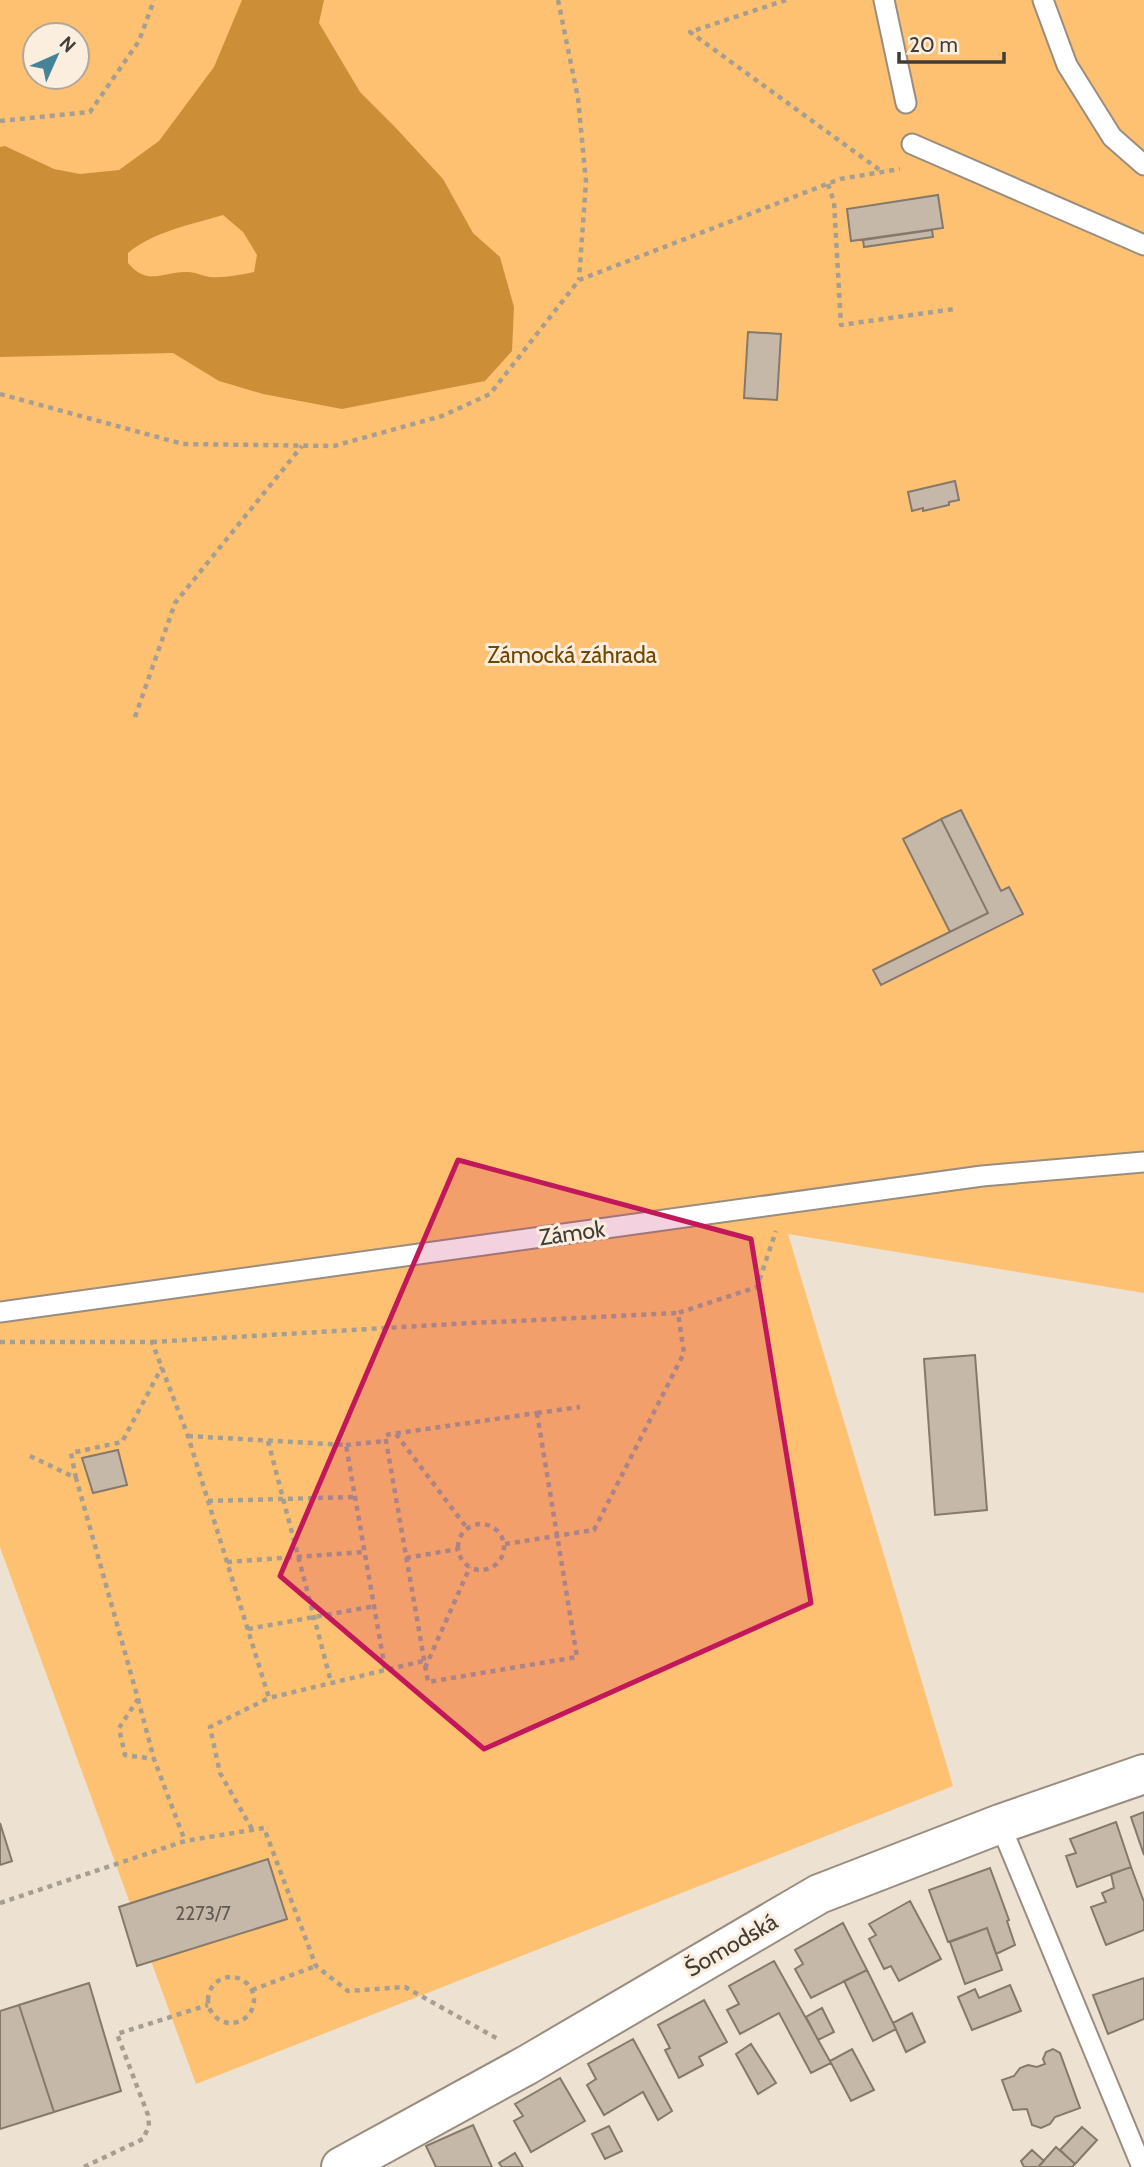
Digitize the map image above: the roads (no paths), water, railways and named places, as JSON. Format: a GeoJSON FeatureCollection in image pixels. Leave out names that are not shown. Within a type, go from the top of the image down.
{"type":"FeatureCollection","features":[{"type":"Feature","properties":{"kind":"street","name":"Šomodská"},"geometry":{"type":"LineString","coordinates":[[341,2167],[527,2065],[819,1894],[1000,1824],[1144,1774]]}},
{"type":"Feature","properties":{"kind":"lane"},"geometry":{"type":"LineString","coordinates":[[884,0],[906,103]]}},
{"type":"Feature","properties":{"kind":"lane"},"geometry":{"type":"LineString","coordinates":[[1043,0],[1073,75],[1112,137],[1144,165]]}},
{"type":"Feature","properties":{"kind":"lane"},"geometry":{"type":"LineString","coordinates":[[912,144],[1144,245]]}},
{"type":"Feature","properties":{"kind":"lane","name":"Zámok"},"geometry":{"type":"LineString","coordinates":[[0,1312],[982,1176],[1144,1162]]}},
{"type":"Feature","properties":{"kind":"lane"},"geometry":{"type":"LineString","coordinates":[[1000,1824],[1142,2167]]}},
{"type":"Feature","properties":{"kind":"park label","name":"Zámocká záhrada"},"geometry":{"type":"Point","coordinates":[572,655]}}]}
